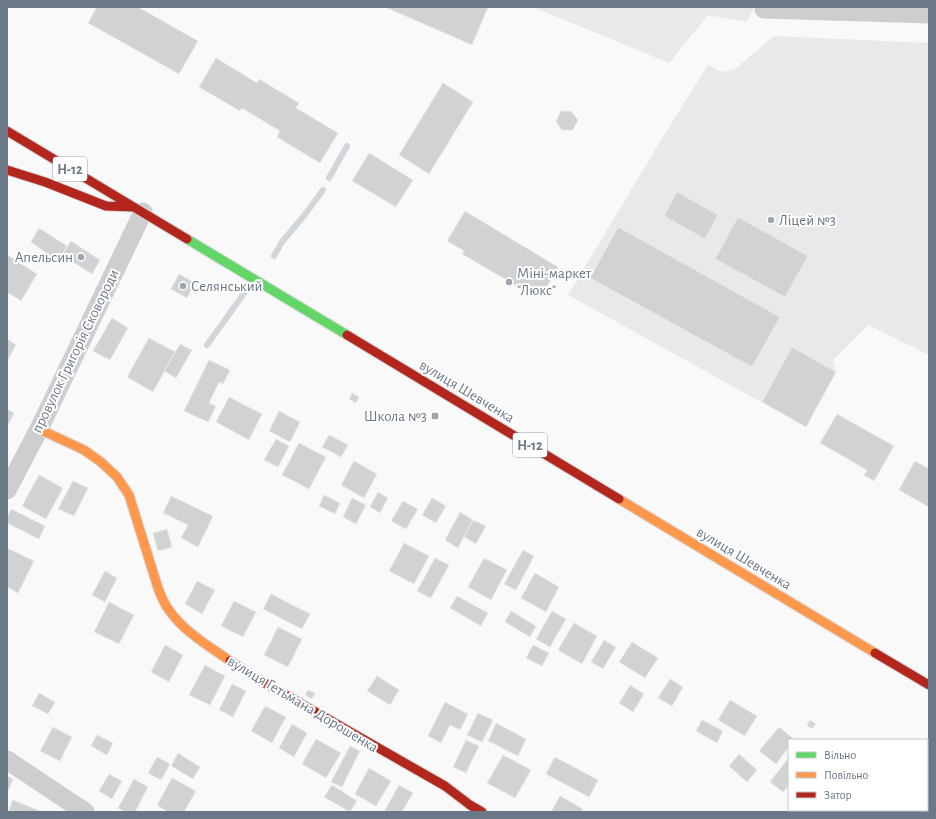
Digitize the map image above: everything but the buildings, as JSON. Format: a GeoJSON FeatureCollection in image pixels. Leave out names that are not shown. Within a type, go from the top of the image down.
{"type":"FeatureCollection","features":[{"type":"Feature","properties":{"kind":"main road","name":"вулиця Шевченка"},"geometry":{"type":"LineString","coordinates":[[7,131],[929,685]]}},
{"type":"Feature","properties":{"kind":"main road","name":"вулиця Шевченка"},"geometry":{"type":"LineString","coordinates":[[7,170],[45,182],[106,206],[138,210]]}},
{"type":"Feature","properties":{"kind":"main road","name":"вулиця Гетьмана Дорошенка"},"geometry":{"type":"LineString","coordinates":[[39,428],[73,444],[97,459],[109,468],[122,483],[129,495],[164,603],[186,629],[262,682],[445,786],[482,812]]}},
{"type":"Feature","properties":{"kind":"street"},"geometry":{"type":"LineString","coordinates":[[766,7],[764,9],[929,14]]}},
{"type":"Feature","properties":{"kind":"street","name":"провулок Григорія Сковороди"},"geometry":{"type":"LineString","coordinates":[[7,490],[12,468],[39,428],[138,210]]}},
{"type":"Feature","properties":{"kind":"street"},"geometry":{"type":"LineString","coordinates":[[7,760],[85,812]]}},
{"type":"Feature","properties":{"kind":"shaded area"},"geometry":{"type":"Polygon","coordinates":[[[533,7],[754,7],[747,22],[708,15],[669,63],[533,7]]]}},
{"type":"Feature","properties":{"kind":"shaded area","name":"Ліцей №3"},"geometry":{"type":"Polygon","coordinates":[[[774,36],[929,43],[929,355],[868,325],[833,360],[836,372],[806,427],[568,295],[708,65],[722,72],[735,69],[774,36]]]}},
{"type":"Feature","properties":{"kind":"waterway"},"geometry":{"type":"LineString","coordinates":[[329,178],[347,146]]}},
{"type":"Feature","properties":{"kind":"waterway"},"geometry":{"type":"LineString","coordinates":[[274,256],[282,242],[323,190]]}},
{"type":"Feature","properties":{"kind":"waterway"},"geometry":{"type":"LineString","coordinates":[[207,345],[245,292]]}},
{"type":"Feature","properties":{"kind":"traffic: fast"},"geometry":{"type":"LineString","coordinates":[[187,239],[347,335]]}},
{"type":"Feature","properties":{"kind":"traffic: slow"},"geometry":{"type":"LineString","coordinates":[[39,429],[84,450],[101,462],[117,477],[129,495],[161,597],[175,618],[189,632],[230,661]]}},
{"type":"Feature","properties":{"kind":"traffic: slow"},"geometry":{"type":"LineString","coordinates":[[619,499],[875,653]]}},
{"type":"Feature","properties":{"kind":"traffic: jam"},"geometry":{"type":"LineString","coordinates":[[7,131],[187,239]]}},
{"type":"Feature","properties":{"kind":"traffic: jam"},"geometry":{"type":"LineString","coordinates":[[7,170],[45,182],[106,206],[134,207]]}},
{"type":"Feature","properties":{"kind":"traffic: jam"},"geometry":{"type":"LineString","coordinates":[[347,335],[619,499]]}},
{"type":"Feature","properties":{"kind":"traffic: jam"},"geometry":{"type":"LineString","coordinates":[[875,653],[929,685]]}},
{"type":"Feature","properties":{"kind":"traffic: jam"},"geometry":{"type":"LineString","coordinates":[[230,661],[263,682],[445,786],[482,812]]}},
{"type":"Feature","properties":{"kind":"place","name":"Ліцей №3"},"geometry":{"type":"Point","coordinates":[771,220]}},
{"type":"Feature","properties":{"kind":"place","name":"Апельсин"},"geometry":{"type":"Point","coordinates":[81,257]}},
{"type":"Feature","properties":{"kind":"place","name":"Міні-маркет \"Люкс\""},"geometry":{"type":"Point","coordinates":[509,282]}},
{"type":"Feature","properties":{"kind":"place","name":"Селянський"},"geometry":{"type":"Point","coordinates":[183,286]}},
{"type":"Feature","properties":{"kind":"place","name":"Школа №3"},"geometry":{"type":"Point","coordinates":[435,416]}}]}
